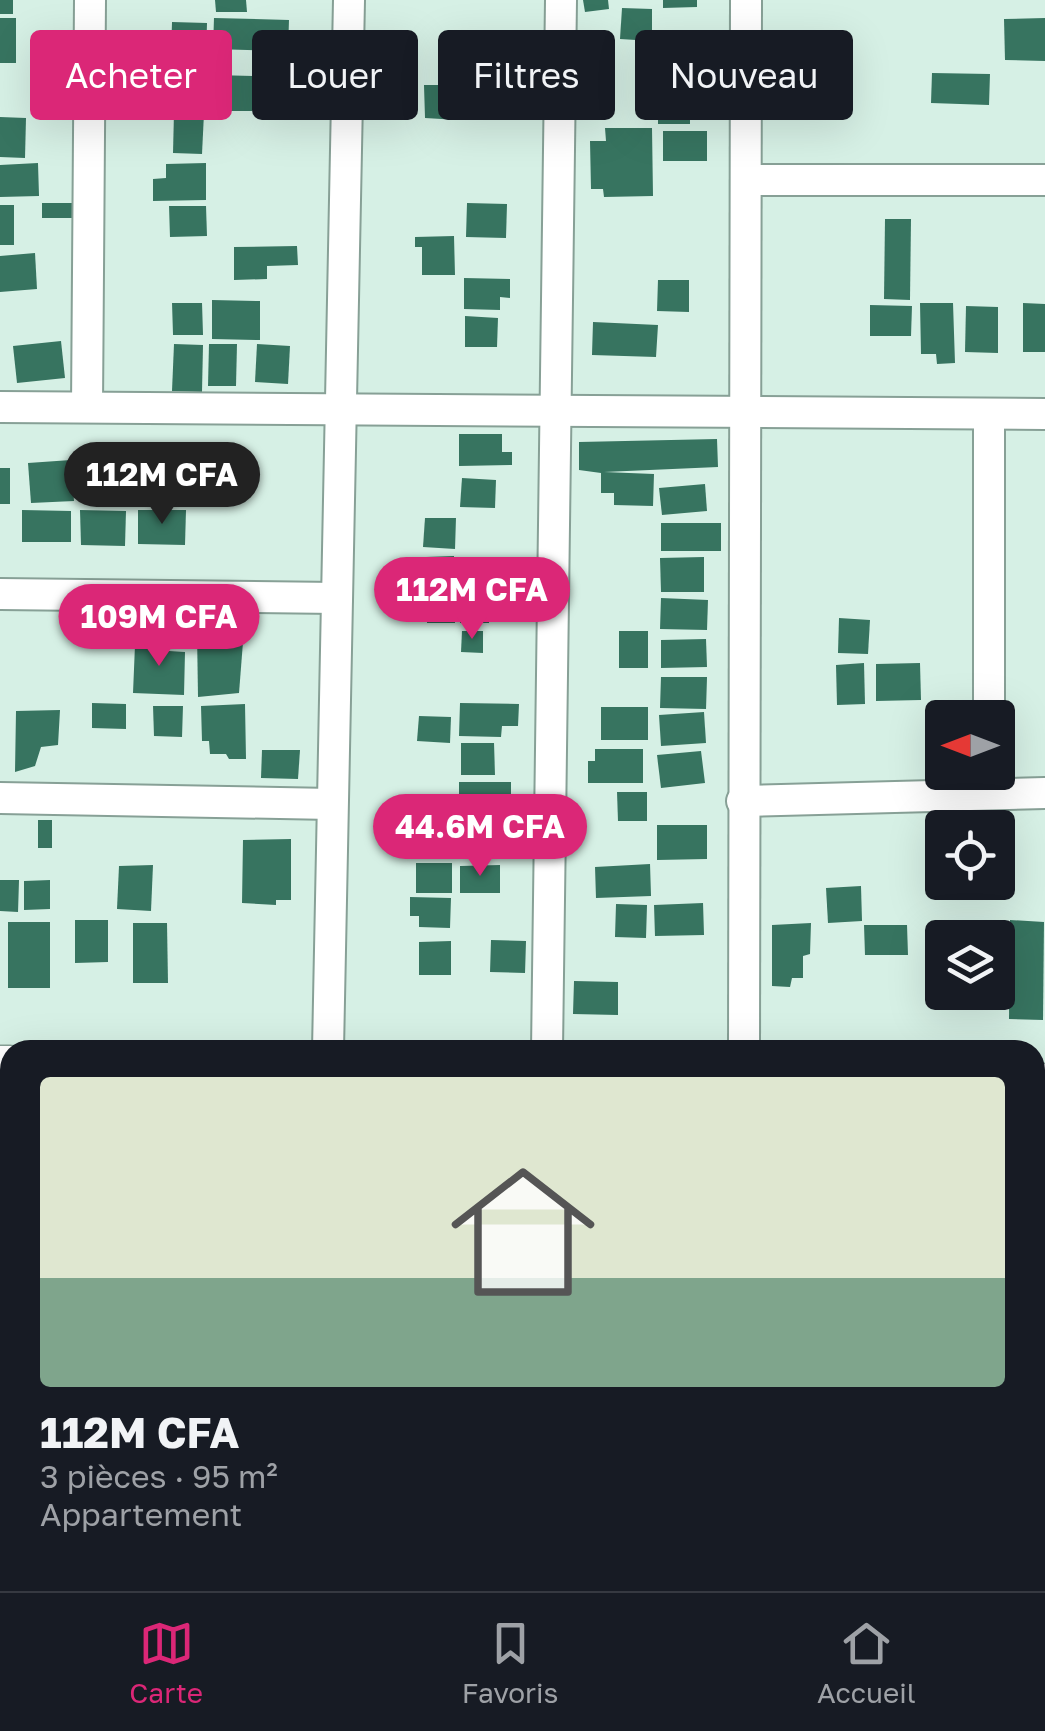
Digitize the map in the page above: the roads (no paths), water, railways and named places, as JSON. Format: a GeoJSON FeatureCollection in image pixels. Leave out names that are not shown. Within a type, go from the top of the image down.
{"type":"FeatureCollection","features":[{"type":"Feature","properties":{"kind":"street"},"geometry":{"type":"LineString","coordinates":[[87,407],[90,0]]}},
{"type":"Feature","properties":{"kind":"street"},"geometry":{"type":"LineString","coordinates":[[328,1040],[349,0]]}},
{"type":"Feature","properties":{"kind":"street"},"geometry":{"type":"LineString","coordinates":[[547,1040],[561,0]]}},
{"type":"Feature","properties":{"kind":"street"},"geometry":{"type":"LineString","coordinates":[[744,1040],[746,0]]}},
{"type":"Feature","properties":{"kind":"street"},"geometry":{"type":"LineString","coordinates":[[746,180],[1045,180]]}},
{"type":"Feature","properties":{"kind":"street"},"geometry":{"type":"LineString","coordinates":[[0,407],[1045,414]]}},
{"type":"Feature","properties":{"kind":"street"},"geometry":{"type":"LineString","coordinates":[[988,414],[989,700]]}},
{"type":"Feature","properties":{"kind":"street"},"geometry":{"type":"LineString","coordinates":[[0,594],[337,598]]}},
{"type":"Feature","properties":{"kind":"street"},"geometry":{"type":"LineString","coordinates":[[742,800],[925,788]]}},
{"type":"Feature","properties":{"kind":"street"},"geometry":{"type":"LineString","coordinates":[[1015,789],[1045,794]]}},
{"type":"Feature","properties":{"kind":"street"},"geometry":{"type":"LineString","coordinates":[[0,798],[332,804]]}}]}
